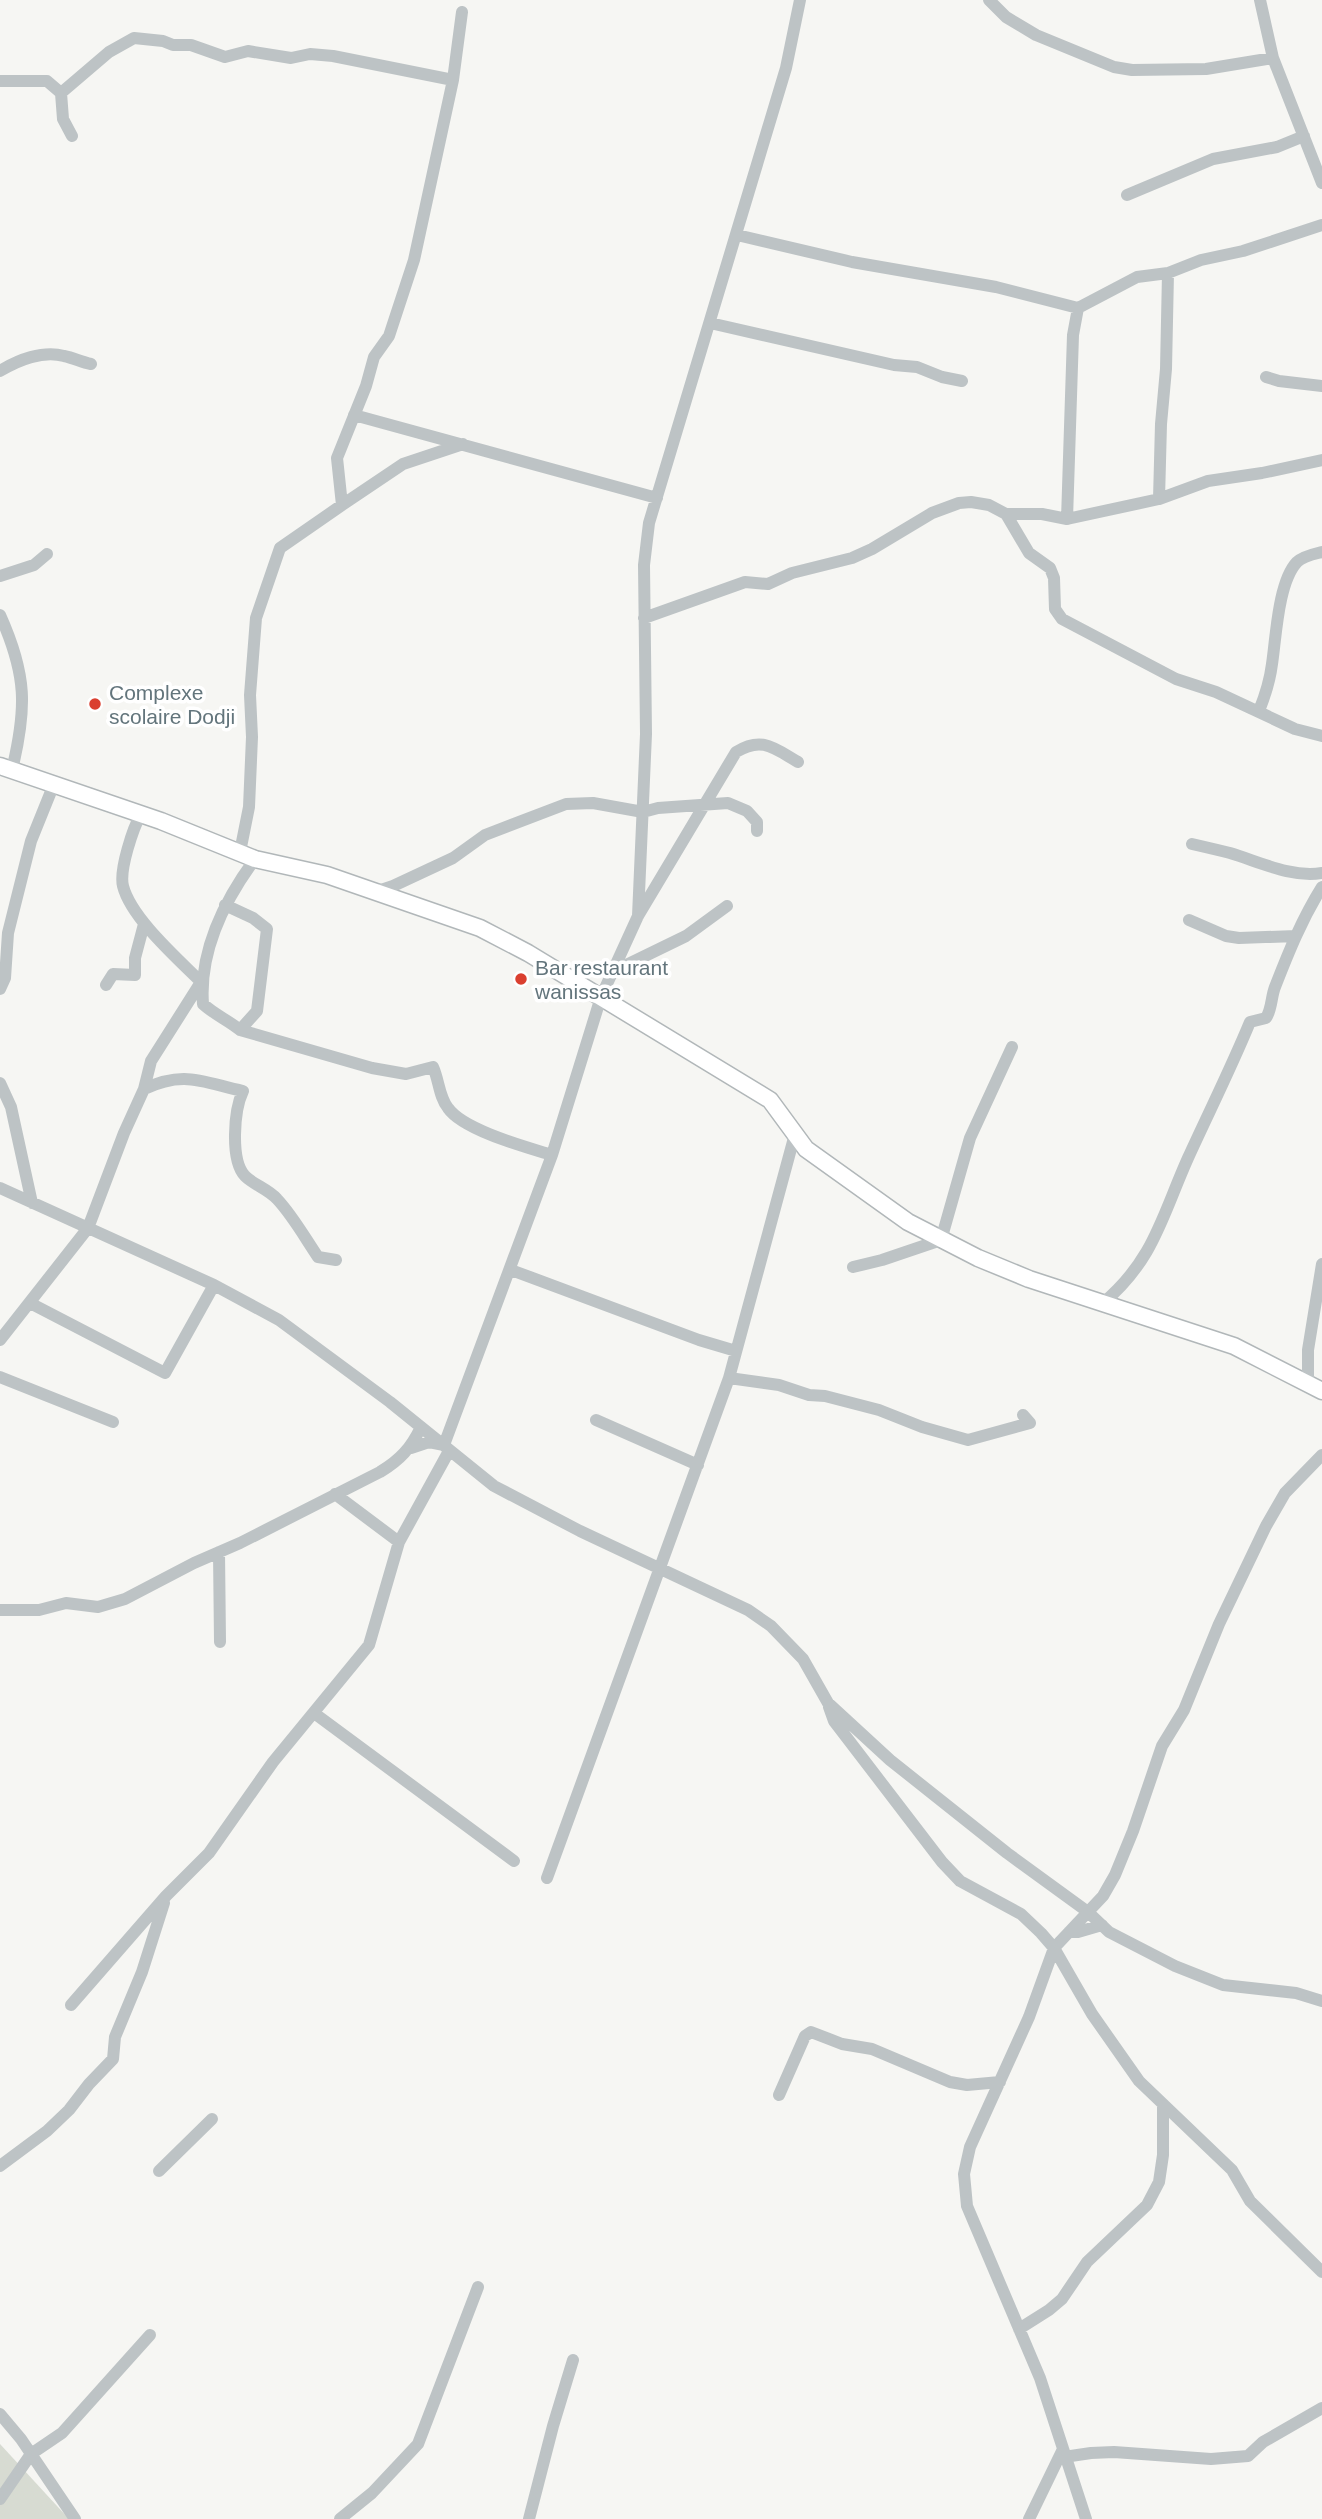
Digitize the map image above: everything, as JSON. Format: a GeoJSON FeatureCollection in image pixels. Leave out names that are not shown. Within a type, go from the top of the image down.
{"type":"FeatureCollection","features":[{"type":"Feature","properties":{"kind":"main road"},"geometry":{"type":"LineString","coordinates":[[6,768],[141,814],[256,859],[327,875],[480,928],[601,996],[770,1100],[806,1149],[883,1207],[942,1240],[1029,1279],[1234,1346],[1315,1387]]}},
{"type":"Feature","properties":{"kind":"street"},"geometry":{"type":"LineString","coordinates":[[638,916],[646,734],[646,541],[786,68],[800,0]]}},
{"type":"Feature","properties":{"kind":"street"},"geometry":{"type":"LineString","coordinates":[[989,0],[1006,17],[1036,36],[1114,67],[1132,70],[1206,69],[1273,58]]}},
{"type":"Feature","properties":{"kind":"street"},"geometry":{"type":"LineString","coordinates":[[1260,0],[1273,58],[1322,183]]}},
{"type":"Feature","properties":{"kind":"street"},"geometry":{"type":"LineString","coordinates":[[342,505],[337,458],[366,386],[374,357],[389,336],[414,260],[453,80],[462,12]]}},
{"type":"Feature","properties":{"kind":"street"},"geometry":{"type":"LineString","coordinates":[[61,93],[109,52],[134,37],[173,45],[191,45],[225,57],[248,51],[291,58],[310,54],[333,56],[453,80]]}},
{"type":"Feature","properties":{"kind":"street"},"geometry":{"type":"LineString","coordinates":[[0,81],[47,80],[61,93],[63,119],[72,136]]}},
{"type":"Feature","properties":{"kind":"street"},"geometry":{"type":"LineString","coordinates":[[1127,195],[1213,159],[1277,147],[1304,136]]}},
{"type":"Feature","properties":{"kind":"street"},"geometry":{"type":"LineString","coordinates":[[737,235],[852,262],[996,286],[1078,308],[1137,277],[1168,273],[1200,260],[1242,251],[1322,225]]}},
{"type":"Feature","properties":{"kind":"street"},"geometry":{"type":"LineString","coordinates":[[1159,499],[1168,273]]}},
{"type":"Feature","properties":{"kind":"street"},"geometry":{"type":"LineString","coordinates":[[1067,519],[1073,335],[1078,308]]}},
{"type":"Feature","properties":{"kind":"street"},"geometry":{"type":"LineString","coordinates":[[710,323],[894,365],[917,367],[942,377],[962,381]]}},
{"type":"Feature","properties":{"kind":"street"},"geometry":{"type":"LineString","coordinates":[[0,371],[22,360],[43,355],[64,356],[91,363]]}},
{"type":"Feature","properties":{"kind":"street"},"geometry":{"type":"LineString","coordinates":[[1266,377],[1322,386]]}},
{"type":"Feature","properties":{"kind":"street"},"geometry":{"type":"LineString","coordinates":[[354,415],[657,498]]}},
{"type":"Feature","properties":{"kind":"street"},"geometry":{"type":"LineString","coordinates":[[240,852],[248,807],[252,737],[250,695],[256,618],[280,548],[403,464],[464,444]]}},
{"type":"Feature","properties":{"kind":"street"},"geometry":{"type":"LineString","coordinates":[[644,618],[745,582],[768,584],[792,573],[852,558],[932,513],[959,503],[982,503],[1006,514],[1042,514],[1067,519],[1159,499],[1208,481],[1322,460]]}},
{"type":"Feature","properties":{"kind":"street"},"geometry":{"type":"LineString","coordinates":[[1006,514],[1030,553],[1052,571],[1055,609],[1062,619],[1176,679],[1216,692],[1295,729],[1322,736]]}},
{"type":"Feature","properties":{"kind":"street"},"geometry":{"type":"LineString","coordinates":[[1259,711],[1272,664],[1279,606],[1293,568],[1298,560],[1322,552]]}},
{"type":"Feature","properties":{"kind":"street"},"geometry":{"type":"LineString","coordinates":[[0,576],[34,565],[47,554]]}},
{"type":"Feature","properties":{"kind":"street"},"geometry":{"type":"LineString","coordinates":[[0,615],[20,670],[24,695],[20,735],[6,768]]}},
{"type":"Feature","properties":{"kind":"street"},"geometry":{"type":"LineString","coordinates":[[71,2005],[166,1896],[209,1853],[273,1762],[369,1645],[399,1542],[447,1448],[552,1155],[601,996],[638,916],[732,757],[752,744],[770,746],[798,762]]}},
{"type":"Feature","properties":{"kind":"street"},"geometry":{"type":"LineString","coordinates":[[0,989],[5,978],[8,933],[31,841],[54,783]]}},
{"type":"Feature","properties":{"kind":"street"},"geometry":{"type":"LineString","coordinates":[[375,892],[453,858],[485,835],[558,806],[584,802],[643,812],[658,808],[728,803],[756,819],[757,831]]}},
{"type":"Feature","properties":{"kind":"street"},"geometry":{"type":"LineString","coordinates":[[141,814],[131,832],[122,885],[144,924],[201,982]]}},
{"type":"Feature","properties":{"kind":"street"},"geometry":{"type":"LineString","coordinates":[[1192,844],[1295,873],[1322,873]]}},
{"type":"Feature","properties":{"kind":"street"},"geometry":{"type":"LineString","coordinates":[[256,859],[225,905],[211,939],[201,982],[203,1004],[240,1030],[372,1068],[406,1074],[433,1067],[442,1096],[452,1113],[477,1128],[552,1155]]}},
{"type":"Feature","properties":{"kind":"street"},"geometry":{"type":"LineString","coordinates":[[1103,1303],[1135,1271],[1149,1251],[1172,1193],[1250,1022],[1266,1018],[1270,1013],[1272,995],[1302,919],[1322,887]]}},
{"type":"Feature","properties":{"kind":"street"},"geometry":{"type":"LineString","coordinates":[[225,905],[253,918],[267,929],[257,1011],[240,1030]]}},
{"type":"Feature","properties":{"kind":"street"},"geometry":{"type":"LineString","coordinates":[[612,972],[685,936],[727,906]]}},
{"type":"Feature","properties":{"kind":"street"},"geometry":{"type":"LineString","coordinates":[[1189,920],[1226,936],[1239,938],[1296,936]]}},
{"type":"Feature","properties":{"kind":"street"},"geometry":{"type":"LineString","coordinates":[[106,985],[113,974],[135,975],[135,958],[144,924]]}},
{"type":"Feature","properties":{"kind":"street"},"geometry":{"type":"LineString","coordinates":[[0,1340],[88,1228],[124,1133],[144,1089],[151,1061],[201,982]]}},
{"type":"Feature","properties":{"kind":"street"},"geometry":{"type":"LineString","coordinates":[[853,1267],[942,1240],[971,1138],[1012,1048]]}},
{"type":"Feature","properties":{"kind":"street"},"geometry":{"type":"LineString","coordinates":[[144,1089],[184,1077],[243,1091],[239,1101],[236,1132],[236,1156],[240,1169],[250,1180],[276,1198],[318,1257],[336,1260]]}},
{"type":"Feature","properties":{"kind":"street"},"geometry":{"type":"LineString","coordinates":[[0,1083],[11,1107],[32,1203]]}},
{"type":"Feature","properties":{"kind":"street"},"geometry":{"type":"LineString","coordinates":[[547,1878],[729,1378],[795,1134]]}},
{"type":"Feature","properties":{"kind":"street"},"geometry":{"type":"LineString","coordinates":[[0,1188],[214,1285],[279,1320],[323,1351],[494,1486],[580,1531],[662,1567],[748,1610],[771,1626],[803,1659],[828,1703],[834,1721],[950,1872],[960,1881],[1021,1914],[1054,1948],[1092,2014],[1139,2081],[1232,2170],[1250,2201],[1322,2272]]}},
{"type":"Feature","properties":{"kind":"street"},"geometry":{"type":"LineString","coordinates":[[1315,1387],[1308,1350],[1322,1264]]}},
{"type":"Feature","properties":{"kind":"street"},"geometry":{"type":"LineString","coordinates":[[511,1270],[699,1340],[736,1351]]}},
{"type":"Feature","properties":{"kind":"street"},"geometry":{"type":"LineString","coordinates":[[30,1303],[165,1373],[214,1285]]}},
{"type":"Feature","properties":{"kind":"street"},"geometry":{"type":"LineString","coordinates":[[0,1377],[113,1422]]}},
{"type":"Feature","properties":{"kind":"street"},"geometry":{"type":"LineString","coordinates":[[729,1378],[779,1385],[809,1395],[825,1396],[879,1410],[922,1427],[968,1440],[1030,1423],[1023,1415]]}},
{"type":"Feature","properties":{"kind":"street"},"geometry":{"type":"LineString","coordinates":[[596,1420],[698,1465]]}},
{"type":"Feature","properties":{"kind":"street"},"geometry":{"type":"LineString","coordinates":[[0,1610],[39,1610],[66,1603],[98,1606],[113,1604],[380,1472],[411,1448],[421,1427]]}},
{"type":"Feature","properties":{"kind":"street"},"geometry":{"type":"LineString","coordinates":[[411,1448],[429,1442],[447,1448]]}},
{"type":"Feature","properties":{"kind":"street"},"geometry":{"type":"LineString","coordinates":[[1086,2519],[1040,2378],[967,2206],[964,2174],[970,2147],[1029,2017],[1054,1948],[1103,1896],[1115,1875],[1143,1805],[1162,1746],[1184,1710],[1219,1624],[1266,1525],[1285,1493],[1322,1455]]}},
{"type":"Feature","properties":{"kind":"street"},"geometry":{"type":"LineString","coordinates":[[335,1494],[399,1542]]}},
{"type":"Feature","properties":{"kind":"street"},"geometry":{"type":"LineString","coordinates":[[219,1552],[220,1642]]}},
{"type":"Feature","properties":{"kind":"street"},"geometry":{"type":"LineString","coordinates":[[828,1703],[890,1760],[1007,1853],[1088,1912],[1109,1932],[1203,1978],[1236,1987],[1296,1993],[1322,2001]]}},
{"type":"Feature","properties":{"kind":"street"},"geometry":{"type":"LineString","coordinates":[[314,1713],[514,1861]]}},
{"type":"Feature","properties":{"kind":"street"},"geometry":{"type":"LineString","coordinates":[[0,2166],[47,2132],[113,2059],[115,2037],[142,1972],[166,1896]]}},
{"type":"Feature","properties":{"kind":"street"},"geometry":{"type":"LineString","coordinates":[[1069,1931],[1078,1932],[1102,1925]]}},
{"type":"Feature","properties":{"kind":"street"},"geometry":{"type":"LineString","coordinates":[[779,2095],[805,2036],[811,2032],[842,2044],[872,2049],[950,2082],[967,2085],[1000,2082]]}},
{"type":"Feature","properties":{"kind":"street"},"geometry":{"type":"LineString","coordinates":[[1019,2329],[1062,2299],[1087,2262],[1147,2205],[1159,2182],[1163,2155],[1163,2104]]}},
{"type":"Feature","properties":{"kind":"street"},"geometry":{"type":"LineString","coordinates":[[159,2171],[212,2119]]}},
{"type":"Feature","properties":{"kind":"street"},"geometry":{"type":"LineString","coordinates":[[346,2517],[418,2444],[478,2287]]}},
{"type":"Feature","properties":{"kind":"street"},"geometry":{"type":"LineString","coordinates":[[0,2499],[31,2454],[62,2433],[150,2335]]}},
{"type":"Feature","properties":{"kind":"street"},"geometry":{"type":"LineString","coordinates":[[529,2519],[573,2360]]}},
{"type":"Feature","properties":{"kind":"street"},"geometry":{"type":"LineString","coordinates":[[1063,2454],[1114,2452],[1211,2459],[1248,2456],[1263,2442],[1322,2408]]}},
{"type":"Feature","properties":{"kind":"street"},"geometry":{"type":"LineString","coordinates":[[0,2414],[75,2519]]}},
{"type":"Feature","properties":{"kind":"street"},"geometry":{"type":"LineString","coordinates":[[1029,2519],[1063,2454]]}},
{"type":"Feature","properties":{"kind":"shaded area"},"geometry":{"type":"Polygon","coordinates":[[[0,2444],[69,2519],[0,2519],[0,2444]]]}},
{"type":"Feature","properties":{"kind":"place","name":"Complexe scolaire Dodji"},"geometry":{"type":"Point","coordinates":[95,704]}},
{"type":"Feature","properties":{"kind":"place","name":"Bar restaurant wanissas"},"geometry":{"type":"Point","coordinates":[521,979]}}]}
